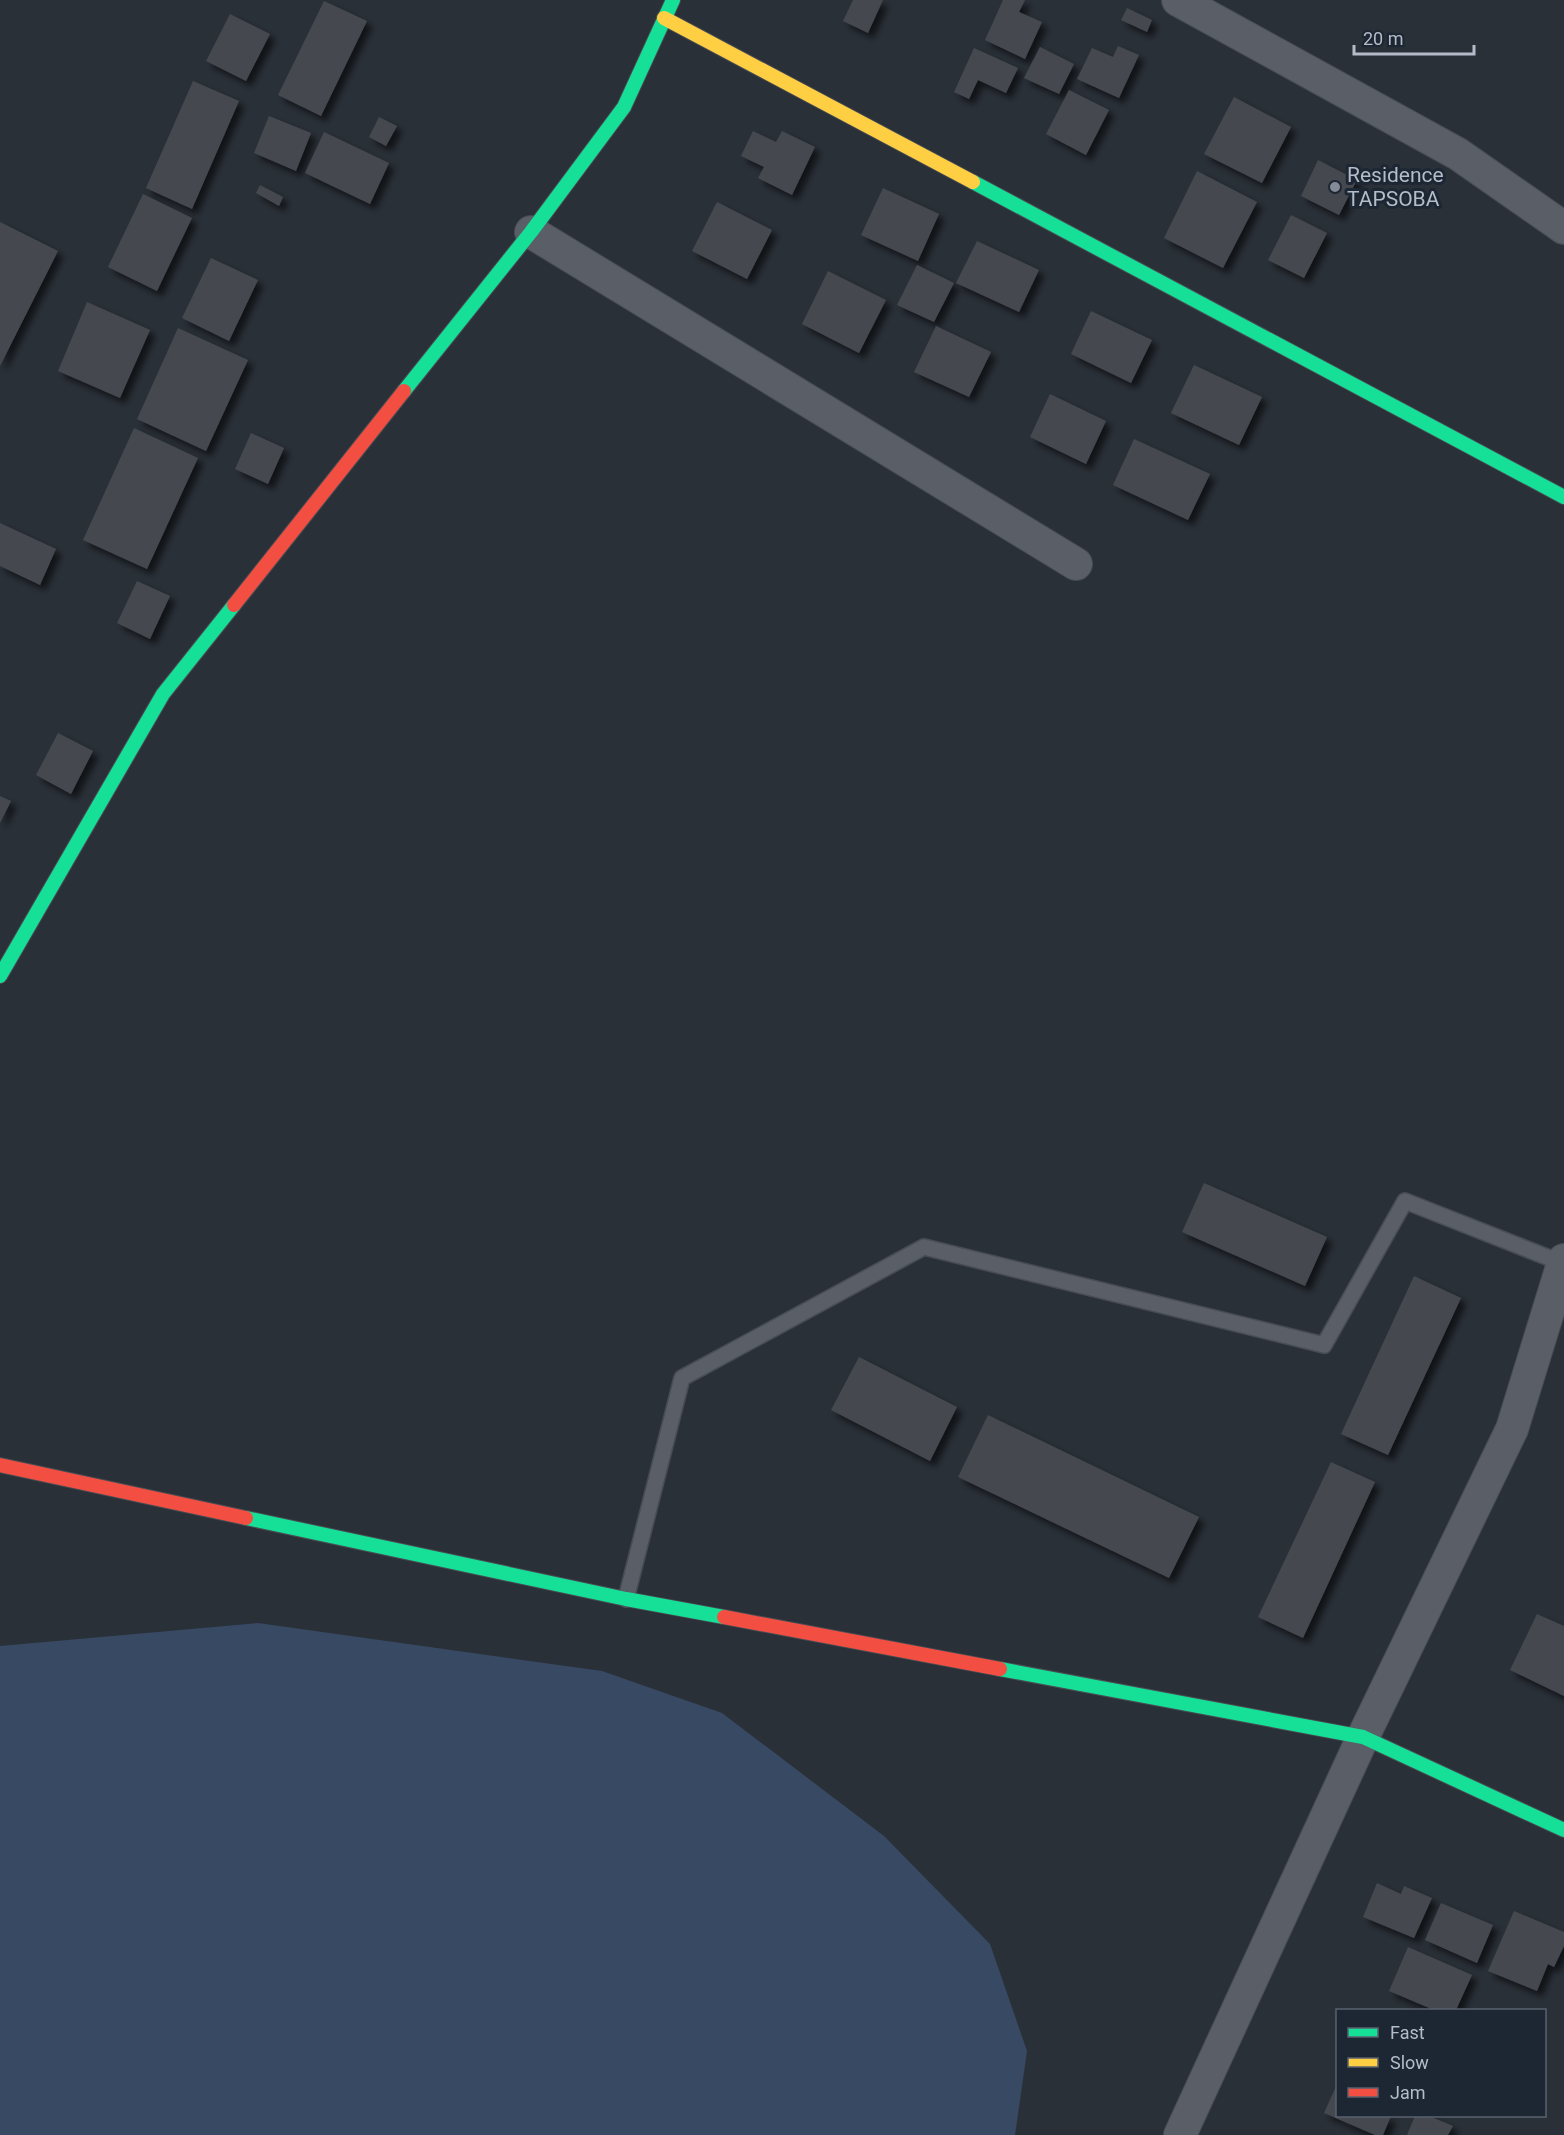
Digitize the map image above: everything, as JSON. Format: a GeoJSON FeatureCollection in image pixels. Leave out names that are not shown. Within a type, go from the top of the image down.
{"type":"FeatureCollection","features":[{"type":"Feature","properties":{"kind":"street"},"geometry":{"type":"LineString","coordinates":[[0,976],[163,694],[531,232],[624,107],[673,0]]}},
{"type":"Feature","properties":{"kind":"street"},"geometry":{"type":"LineString","coordinates":[[1178,0],[1458,154],[1564,228]]}},
{"type":"Feature","properties":{"kind":"street"},"geometry":{"type":"LineString","coordinates":[[664,18],[1564,497]]}},
{"type":"Feature","properties":{"kind":"street"},"geometry":{"type":"LineString","coordinates":[[531,232],[1076,564]]}},
{"type":"Feature","properties":{"kind":"street"},"geometry":{"type":"LineString","coordinates":[[1180,2135],[1364,1737],[1512,1429],[1563,1262]]}},
{"type":"Feature","properties":{"kind":"street"},"geometry":{"type":"LineString","coordinates":[[0,1465],[626,1599],[1364,1737],[1564,1830]]}},
{"type":"Feature","properties":{"kind":"lane"},"geometry":{"type":"LineString","coordinates":[[626,1599],[682,1378],[924,1247],[1324,1346],[1405,1201],[1563,1262]]}},
{"type":"Feature","properties":{"kind":"water"},"geometry":{"type":"Polygon","coordinates":[[[258,1623],[602,1671],[722,1713],[884,1836],[990,1944],[1027,2051],[1015,2135],[0,2135],[0,1646],[258,1623]]]}},
{"type":"Feature","properties":{"kind":"building"},"geometry":{"type":"Polygon","coordinates":[[[853,0],[883,0],[868,33],[843,21],[853,0]]]}},
{"type":"Feature","properties":{"kind":"building"},"geometry":{"type":"Polygon","coordinates":[[[1003,0],[1025,0],[1019,12],[1042,22],[1025,59],[985,40],[1003,0]]]}},
{"type":"Feature","properties":{"kind":"building"},"geometry":{"type":"Polygon","coordinates":[[[324,1],[367,21],[321,116],[278,95],[324,1]]]}},
{"type":"Feature","properties":{"kind":"building"},"geometry":{"type":"Polygon","coordinates":[[[1127,8],[1152,20],[1147,32],[1121,20],[1127,8]]]}},
{"type":"Feature","properties":{"kind":"building"},"geometry":{"type":"Polygon","coordinates":[[[230,14],[270,34],[246,81],[206,61],[230,14]]]}},
{"type":"Feature","properties":{"kind":"building"},"geometry":{"type":"Polygon","coordinates":[[[1118,46],[1139,55],[1119,98],[1077,79],[1092,48],[1113,57],[1118,46]]]}},
{"type":"Feature","properties":{"kind":"building"},"geometry":{"type":"Polygon","coordinates":[[[1040,47],[1074,64],[1059,94],[1024,78],[1040,47]]]}},
{"type":"Feature","properties":{"kind":"building"},"geometry":{"type":"Polygon","coordinates":[[[974,48],[1018,68],[1006,93],[978,80],[969,99],[954,92],[974,48]]]}},
{"type":"Feature","properties":{"kind":"building"},"geometry":{"type":"Polygon","coordinates":[[[193,81],[239,101],[192,209],[146,188],[193,81]]]}},
{"type":"Feature","properties":{"kind":"building"},"geometry":{"type":"Polygon","coordinates":[[[1069,90],[1109,110],[1086,155],[1046,134],[1069,90]]]}},
{"type":"Feature","properties":{"kind":"building"},"geometry":{"type":"Polygon","coordinates":[[[1234,97],[1291,127],[1262,183],[1204,154],[1234,97]]]}},
{"type":"Feature","properties":{"kind":"building"},"geometry":{"type":"Polygon","coordinates":[[[269,116],[311,133],[296,171],[254,153],[269,116]]]}},
{"type":"Feature","properties":{"kind":"building"},"geometry":{"type":"Polygon","coordinates":[[[379,117],[397,126],[386,146],[369,137],[379,117]]]}},
{"type":"Feature","properties":{"kind":"building"},"geometry":{"type":"Polygon","coordinates":[[[753,131],[776,142],[782,131],[815,147],[792,195],[758,178],[764,167],[741,156],[753,131]]]}},
{"type":"Feature","properties":{"kind":"building"},"geometry":{"type":"Polygon","coordinates":[[[324,132],[389,163],[370,204],[305,173],[324,132]]]}},
{"type":"Feature","properties":{"kind":"building"},"geometry":{"type":"Polygon","coordinates":[[[1318,160],[1357,180],[1339,215],[1301,196],[1318,160]]]}},
{"type":"Feature","properties":{"kind":"building"},"geometry":{"type":"Polygon","coordinates":[[[1197,171],[1257,202],[1223,268],[1164,238],[1197,171]]]}},
{"type":"Feature","properties":{"kind":"building"},"geometry":{"type":"Polygon","coordinates":[[[260,185],[283,197],[279,206],[256,193],[260,185]]]}},
{"type":"Feature","properties":{"kind":"building"},"geometry":{"type":"Polygon","coordinates":[[[883,188],[939,214],[918,261],[861,235],[883,188]]]}},
{"type":"Feature","properties":{"kind":"building"},"geometry":{"type":"Polygon","coordinates":[[[143,194],[192,218],[157,291],[108,267],[143,194]]]}},
{"type":"Feature","properties":{"kind":"building"},"geometry":{"type":"Polygon","coordinates":[[[717,202],[772,230],[747,279],[692,251],[717,202]]]}},
{"type":"Feature","properties":{"kind":"building"},"geometry":{"type":"Polygon","coordinates":[[[1291,215],[1327,233],[1304,278],[1268,260],[1291,215]]]}},
{"type":"Feature","properties":{"kind":"building"},"geometry":{"type":"Polygon","coordinates":[[[0,222],[58,251],[0,366],[0,222]]]}},
{"type":"Feature","properties":{"kind":"building"},"geometry":{"type":"Polygon","coordinates":[[[977,241],[1039,270],[1019,312],[956,283],[977,241]]]}},
{"type":"Feature","properties":{"kind":"building"},"geometry":{"type":"Polygon","coordinates":[[[211,258],[258,280],[229,341],[182,318],[211,258]]]}},
{"type":"Feature","properties":{"kind":"building"},"geometry":{"type":"Polygon","coordinates":[[[917,265],[954,283],[934,322],[897,305],[917,265]]]}},
{"type":"Feature","properties":{"kind":"building"},"geometry":{"type":"Polygon","coordinates":[[[828,271],[886,300],[859,353],[802,324],[828,271]]]}},
{"type":"Feature","properties":{"kind":"building"},"geometry":{"type":"Polygon","coordinates":[[[87,302],[150,330],[120,398],[58,371],[87,302]]]}},
{"type":"Feature","properties":{"kind":"building"},"geometry":{"type":"Polygon","coordinates":[[[1091,311],[1152,340],[1131,383],[1071,354],[1091,311]]]}},
{"type":"Feature","properties":{"kind":"building"},"geometry":{"type":"Polygon","coordinates":[[[936,326],[991,352],[969,397],[914,372],[936,326]]]}},
{"type":"Feature","properties":{"kind":"building"},"geometry":{"type":"Polygon","coordinates":[[[178,328],[248,360],[206,451],[137,419],[178,328]]]}},
{"type":"Feature","properties":{"kind":"building"},"geometry":{"type":"Polygon","coordinates":[[[1194,365],[1262,397],[1239,445],[1171,413],[1194,365]]]}},
{"type":"Feature","properties":{"kind":"building"},"geometry":{"type":"Polygon","coordinates":[[[1050,394],[1106,421],[1086,464],[1030,437],[1050,394]]]}},
{"type":"Feature","properties":{"kind":"building"},"geometry":{"type":"Polygon","coordinates":[[[134,428],[198,458],[147,569],[83,540],[134,428]]]}},
{"type":"Feature","properties":{"kind":"building"},"geometry":{"type":"Polygon","coordinates":[[[251,433],[284,448],[268,484],[235,469],[251,433]]]}},
{"type":"Feature","properties":{"kind":"building"},"geometry":{"type":"Polygon","coordinates":[[[1134,439],[1210,474],[1188,520],[1113,485],[1134,439]]]}},
{"type":"Feature","properties":{"kind":"building"},"geometry":{"type":"Polygon","coordinates":[[[0,523],[56,549],[40,585],[0,566],[0,523]]]}},
{"type":"Feature","properties":{"kind":"building"},"geometry":{"type":"Polygon","coordinates":[[[137,581],[170,596],[150,639],[117,623],[137,581]]]}},
{"type":"Feature","properties":{"kind":"building"},"geometry":{"type":"Polygon","coordinates":[[[58,733],[93,751],[71,794],[36,775],[58,733]]]}},
{"type":"Feature","properties":{"kind":"building"},"geometry":{"type":"Polygon","coordinates":[[[0,796],[11,801],[0,823],[0,796]]]}},
{"type":"Feature","properties":{"kind":"building"},"geometry":{"type":"Polygon","coordinates":[[[1204,1183],[1327,1237],[1305,1286],[1182,1232],[1204,1183]]]}},
{"type":"Feature","properties":{"kind":"building"},"geometry":{"type":"Polygon","coordinates":[[[1414,1276],[1461,1298],[1388,1455],[1341,1434],[1414,1276]]]}},
{"type":"Feature","properties":{"kind":"building"},"geometry":{"type":"Polygon","coordinates":[[[859,1357],[957,1407],[930,1461],[831,1410],[859,1357]]]}},
{"type":"Feature","properties":{"kind":"building"},"geometry":{"type":"Polygon","coordinates":[[[988,1415],[1199,1517],[1169,1578],[958,1477],[988,1415]]]}},
{"type":"Feature","properties":{"kind":"building"},"geometry":{"type":"Polygon","coordinates":[[[1331,1462],[1375,1482],[1303,1638],[1258,1617],[1331,1462]]]}},
{"type":"Feature","properties":{"kind":"building"},"geometry":{"type":"Polygon","coordinates":[[[1537,1614],[1564,1626],[1564,1696],[1510,1670],[1537,1614]]]}},
{"type":"Feature","properties":{"kind":"building"},"geometry":{"type":"Polygon","coordinates":[[[1377,1883],[1401,1894],[1404,1886],[1432,1898],[1414,1938],[1363,1917],[1377,1883]]]}},
{"type":"Feature","properties":{"kind":"building"},"geometry":{"type":"Polygon","coordinates":[[[1441,1903],[1493,1925],[1477,1963],[1425,1940],[1441,1903]]]}},
{"type":"Feature","properties":{"kind":"building"},"geometry":{"type":"Polygon","coordinates":[[[1514,1911],[1564,1932],[1564,1946],[1554,1967],[1548,1964],[1537,1991],[1488,1971],[1514,1911]]]}},
{"type":"Feature","properties":{"kind":"building"},"geometry":{"type":"Polygon","coordinates":[[[1408,1947],[1472,1975],[1456,2009],[1432,2009],[1389,1991],[1408,1947]]]}},
{"type":"Feature","properties":{"kind":"building"},"geometry":{"type":"Polygon","coordinates":[[[1336,2086],[1336,2117],[1391,2117],[1383,2135],[1375,2135],[1324,2113],[1336,2086]]]}},
{"type":"Feature","properties":{"kind":"building"},"geometry":{"type":"Polygon","coordinates":[[[1415,2117],[1431,2117],[1453,2126],[1448,2135],[1407,2135],[1415,2117]]]}},
{"type":"Feature","properties":{"kind":"traffic: fast"},"geometry":{"type":"LineString","coordinates":[[404,391],[531,232],[624,107],[673,0]]}},
{"type":"Feature","properties":{"kind":"traffic: fast"},"geometry":{"type":"LineString","coordinates":[[973,182],[1564,497]]}},
{"type":"Feature","properties":{"kind":"traffic: fast"},"geometry":{"type":"LineString","coordinates":[[0,976],[163,694],[234,605]]}},
{"type":"Feature","properties":{"kind":"traffic: fast"},"geometry":{"type":"LineString","coordinates":[[246,1518],[626,1599],[724,1617]]}},
{"type":"Feature","properties":{"kind":"traffic: fast"},"geometry":{"type":"LineString","coordinates":[[1000,1669],[1363,1737],[1564,1830]]}},
{"type":"Feature","properties":{"kind":"traffic: slow"},"geometry":{"type":"LineString","coordinates":[[664,18],[973,182]]}},
{"type":"Feature","properties":{"kind":"traffic: jam"},"geometry":{"type":"LineString","coordinates":[[234,605],[404,391]]}},
{"type":"Feature","properties":{"kind":"traffic: jam"},"geometry":{"type":"LineString","coordinates":[[0,1465],[246,1518]]}},
{"type":"Feature","properties":{"kind":"traffic: jam"},"geometry":{"type":"LineString","coordinates":[[724,1617],[1000,1669]]}},
{"type":"Feature","properties":{"kind":"place","name":"Residence TAPSOBA"},"geometry":{"type":"Point","coordinates":[1335,187]}}]}
